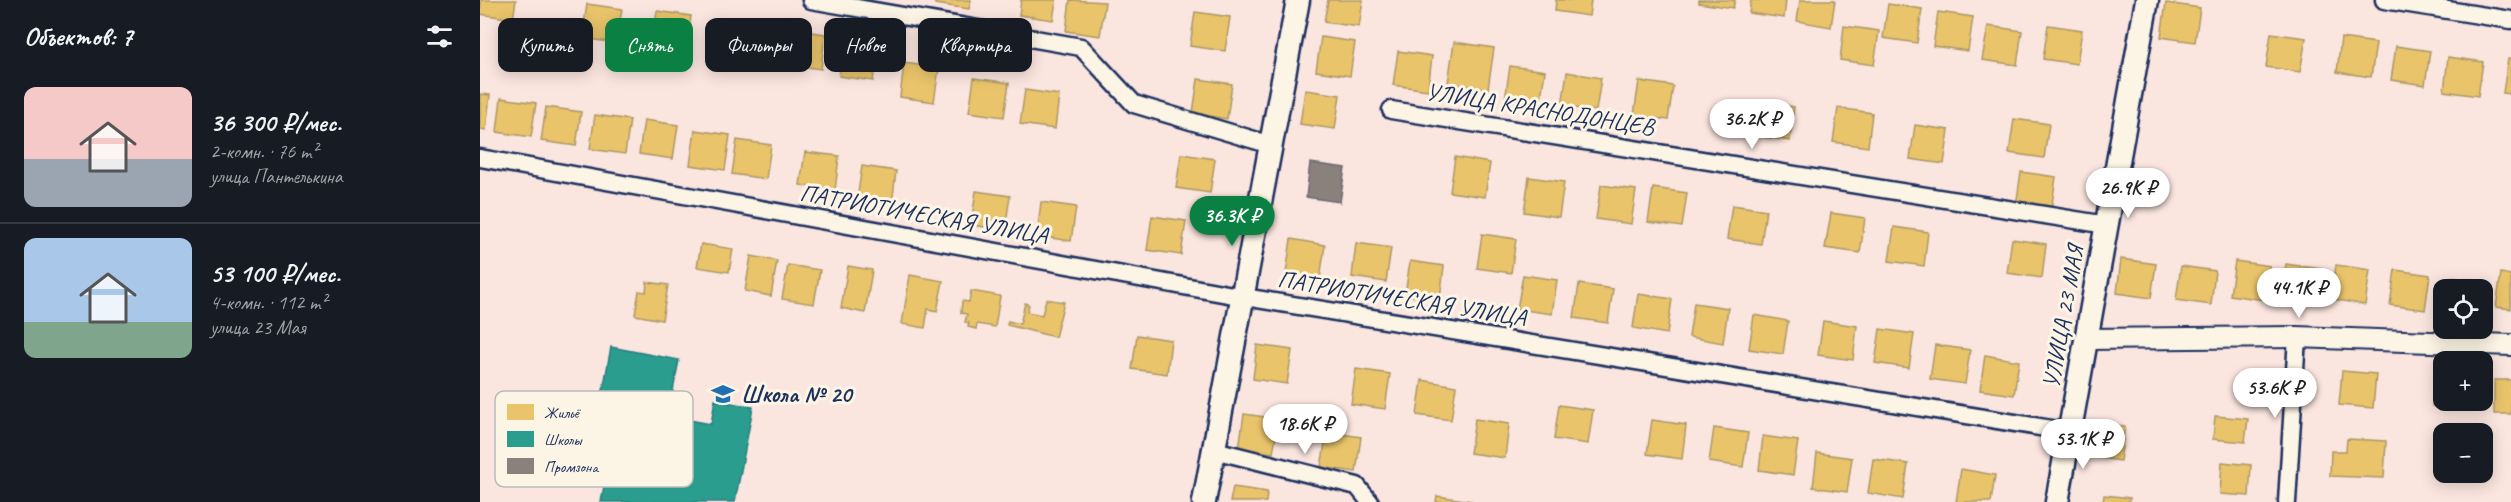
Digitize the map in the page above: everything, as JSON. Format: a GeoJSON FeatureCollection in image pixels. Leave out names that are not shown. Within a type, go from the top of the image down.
{"type":"FeatureCollection","features":[{"type":"Feature","properties":{"kind":"main road"},"geometry":{"type":"LineString","coordinates":[[1204,502],[1298,0]]}},
{"type":"Feature","properties":{"kind":"main road","name":"УЛИЦА 23 МАЯ"},"geometry":{"type":"LineString","coordinates":[[2057,502],[2147,0]]}},
{"type":"Feature","properties":{"kind":"street"},"geometry":{"type":"LineString","coordinates":[[811,0],[1081,47],[1134,104],[1271,145]]}},
{"type":"Feature","properties":{"kind":"street"},"geometry":{"type":"LineString","coordinates":[[2384,0],[2511,20]]}},
{"type":"Feature","properties":{"kind":"street","name":"УЛИЦА КРАСНОДОНЦЕВ"},"geometry":{"type":"LineString","coordinates":[[1391,110],[2107,225]]}},
{"type":"Feature","properties":{"kind":"street","name":"ПАТРИОТИЧЕСКАЯ УЛИЦА"},"geometry":{"type":"LineString","coordinates":[[480,158],[1244,297],[2070,432]]}},
{"type":"Feature","properties":{"kind":"street"},"geometry":{"type":"LineString","coordinates":[[2287,502],[2297,337]]}},
{"type":"Feature","properties":{"kind":"street"},"geometry":{"type":"LineString","coordinates":[[2086,339],[2297,337],[2511,345]]}},
{"type":"Feature","properties":{"kind":"street"},"geometry":{"type":"LineString","coordinates":[[1214,450],[1358,486],[1370,502]]}},
{"type":"Feature","properties":{"kind":"building: Жильё"},"geometry":{"type":"Polygon","coordinates":[[[481,0],[516,0],[513,18],[480,14],[481,0]]]}},
{"type":"Feature","properties":{"kind":"building: Жильё"},"geometry":{"type":"Polygon","coordinates":[[[935,0],[971,0],[969,9],[935,4],[935,0]]]}},
{"type":"Feature","properties":{"kind":"building: Жильё"},"geometry":{"type":"Polygon","coordinates":[[[1021,0],[1056,0],[1053,20],[1019,15],[1021,0]]]}},
{"type":"Feature","properties":{"kind":"building: Жильё"},"geometry":{"type":"Polygon","coordinates":[[[1070,0],[1105,2],[1100,36],[1066,31],[1070,0]]]}},
{"type":"Feature","properties":{"kind":"building: Жильё"},"geometry":{"type":"Polygon","coordinates":[[[1328,0],[1363,0],[1359,27],[1324,22],[1328,0]]]}},
{"type":"Feature","properties":{"kind":"building: Жильё"},"geometry":{"type":"Polygon","coordinates":[[[1556,0],[1591,0],[1589,16],[1555,11],[1556,0]]]}},
{"type":"Feature","properties":{"kind":"building: Жильё"},"geometry":{"type":"Polygon","coordinates":[[[1699,0],[1735,0],[1733,8],[1699,3],[1699,0]]]}},
{"type":"Feature","properties":{"kind":"building: Жильё"},"geometry":{"type":"Polygon","coordinates":[[[1751,0],[1786,0],[1784,18],[1749,13],[1751,0]]]}},
{"type":"Feature","properties":{"kind":"building: Жильё"},"geometry":{"type":"Polygon","coordinates":[[[1800,0],[1835,0],[1831,27],[1797,21],[1800,0]]]}},
{"type":"Feature","properties":{"kind":"building: Жильё"},"geometry":{"type":"Polygon","coordinates":[[[2166,3],[2200,8],[2195,42],[2161,37],[2166,3]]]}},
{"type":"Feature","properties":{"kind":"building: Жильё"},"geometry":{"type":"Polygon","coordinates":[[[587,4],[622,9],[620,18],[605,18],[605,41],[593,40],[593,18],[585,18],[587,4]]]}},
{"type":"Feature","properties":{"kind":"building: Жильё"},"geometry":{"type":"Polygon","coordinates":[[[1888,4],[1922,9],[1917,43],[1883,38],[1888,4]]]}},
{"type":"Feature","properties":{"kind":"building: Жильё"},"geometry":{"type":"Polygon","coordinates":[[[657,11],[691,16],[691,18],[656,18],[657,11]]]}},
{"type":"Feature","properties":{"kind":"building: Жильё"},"geometry":{"type":"Polygon","coordinates":[[[1195,12],[1230,17],[1225,51],[1190,46],[1195,12]]]}},
{"type":"Feature","properties":{"kind":"building: Жильё"},"geometry":{"type":"Polygon","coordinates":[[[1938,12],[1973,17],[1968,51],[1933,46],[1938,12]]]}},
{"type":"Feature","properties":{"kind":"building: Жильё"},"geometry":{"type":"Polygon","coordinates":[[[2048,25],[2082,30],[2077,64],[2043,59],[2048,25]]]}},
{"type":"Feature","properties":{"kind":"building: Жильё"},"geometry":{"type":"Polygon","coordinates":[[[1844,26],[1879,31],[1874,65],[1840,60],[1844,26]]]}},
{"type":"Feature","properties":{"kind":"building: Жильё"},"geometry":{"type":"Polygon","coordinates":[[[1988,26],[2022,31],[2017,65],[1982,60],[1988,26]]]}},
{"type":"Feature","properties":{"kind":"building: Жильё"},"geometry":{"type":"Polygon","coordinates":[[[812,32],[824,34],[821,69],[812,68],[812,32]]]}},
{"type":"Feature","properties":{"kind":"building: Жильё"},"geometry":{"type":"Polygon","coordinates":[[[2271,33],[2306,38],[2300,72],[2266,67],[2271,33]]]}},
{"type":"Feature","properties":{"kind":"building: Жильё"},"geometry":{"type":"Polygon","coordinates":[[[1321,37],[1355,42],[1350,76],[1316,71],[1321,37]]]}},
{"type":"Feature","properties":{"kind":"building: Жильё"},"geometry":{"type":"Polygon","coordinates":[[[2341,38],[2376,43],[2371,77],[2337,72],[2341,38]]]}},
{"type":"Feature","properties":{"kind":"building: Жильё"},"geometry":{"type":"Polygon","coordinates":[[[1454,42],[1494,48],[1488,89],[1448,83],[1454,42]]]}},
{"type":"Feature","properties":{"kind":"building: Жильё"},"geometry":{"type":"Polygon","coordinates":[[[2396,46],[2430,51],[2425,85],[2391,80],[2396,46]]]}},
{"type":"Feature","properties":{"kind":"building: Жильё"},"geometry":{"type":"Polygon","coordinates":[[[1398,51],[1432,56],[1428,90],[1393,85],[1398,51]]]}},
{"type":"Feature","properties":{"kind":"building: Жильё"},"geometry":{"type":"Polygon","coordinates":[[[2448,57],[2483,62],[2478,96],[2444,91],[2448,57]]]}},
{"type":"Feature","properties":{"kind":"building: Жильё"},"geometry":{"type":"Polygon","coordinates":[[[2508,59],[2511,59],[2511,94],[2503,93],[2508,59]]]}},
{"type":"Feature","properties":{"kind":"building: Жильё"},"geometry":{"type":"Polygon","coordinates":[[[906,63],[918,65],[918,72],[938,72],[934,102],[900,97],[906,63]]]}},
{"type":"Feature","properties":{"kind":"building: Жильё"},"geometry":{"type":"Polygon","coordinates":[[[1510,66],[1545,71],[1540,105],[1505,100],[1510,66]]]}},
{"type":"Feature","properties":{"kind":"building: Жильё"},"geometry":{"type":"Polygon","coordinates":[[[840,72],[874,72],[873,81],[839,76],[840,72]]]}},
{"type":"Feature","properties":{"kind":"building: Жильё"},"geometry":{"type":"Polygon","coordinates":[[[1567,72],[1601,78],[1596,111],[1562,106],[1567,72]]]}},
{"type":"Feature","properties":{"kind":"building: Жильё"},"geometry":{"type":"Polygon","coordinates":[[[974,78],[1009,83],[1004,117],[969,112],[974,78]]]}},
{"type":"Feature","properties":{"kind":"building: Жильё"},"geometry":{"type":"Polygon","coordinates":[[[1198,79],[1232,84],[1227,119],[1193,113],[1198,79]]]}},
{"type":"Feature","properties":{"kind":"building: Жильё"},"geometry":{"type":"Polygon","coordinates":[[[1639,81],[1673,86],[1668,120],[1634,115],[1639,81]]]}},
{"type":"Feature","properties":{"kind":"building: Жильё"},"geometry":{"type":"Polygon","coordinates":[[[1025,90],[1059,95],[1055,129],[1020,124],[1025,90]]]}},
{"type":"Feature","properties":{"kind":"building: Жильё"},"geometry":{"type":"Polygon","coordinates":[[[1305,90],[1340,95],[1335,129],[1300,124],[1305,90]]]}},
{"type":"Feature","properties":{"kind":"building: Жильё"},"geometry":{"type":"Polygon","coordinates":[[[480,94],[490,95],[486,130],[480,129],[480,94]]]}},
{"type":"Feature","properties":{"kind":"building: Жильё"},"geometry":{"type":"Polygon","coordinates":[[[501,98],[536,103],[531,137],[497,132],[501,98]]]}},
{"type":"Feature","properties":{"kind":"building: Жильё"},"geometry":{"type":"Polygon","coordinates":[[[1760,102],[1794,107],[1790,141],[1755,136],[1760,102]]]}},
{"type":"Feature","properties":{"kind":"building: Жильё"},"geometry":{"type":"Polygon","coordinates":[[[546,107],[581,112],[576,146],[541,141],[546,107]]]}},
{"type":"Feature","properties":{"kind":"building: Жильё"},"geometry":{"type":"Polygon","coordinates":[[[1838,108],[1872,113],[1868,147],[1833,142],[1838,108]]]}},
{"type":"Feature","properties":{"kind":"building: Жильё"},"geometry":{"type":"Polygon","coordinates":[[[595,115],[630,120],[625,154],[590,149],[595,115]]]}},
{"type":"Feature","properties":{"kind":"building: Жильё"},"geometry":{"type":"Polygon","coordinates":[[[2014,119],[2049,124],[2044,158],[2009,153],[2014,119]]]}},
{"type":"Feature","properties":{"kind":"building: Жильё"},"geometry":{"type":"Polygon","coordinates":[[[644,120],[678,125],[673,159],[639,154],[644,120]]]}},
{"type":"Feature","properties":{"kind":"building: Жильё"},"geometry":{"type":"Polygon","coordinates":[[[1915,125],[1949,130],[1944,164],[1910,159],[1915,125]]]}},
{"type":"Feature","properties":{"kind":"building: Жильё"},"geometry":{"type":"Polygon","coordinates":[[[695,130],[730,135],[725,170],[690,165],[695,130]]]}},
{"type":"Feature","properties":{"kind":"building: Жильё"},"geometry":{"type":"Polygon","coordinates":[[[737,140],[771,145],[766,179],[732,174],[737,140]]]}},
{"type":"Feature","properties":{"kind":"building: Жильё"},"geometry":{"type":"Polygon","coordinates":[[[805,152],[839,156],[835,191],[800,185],[805,152]]]}},
{"type":"Feature","properties":{"kind":"building: Жильё"},"geometry":{"type":"Polygon","coordinates":[[[1181,154],[1215,159],[1210,193],[1176,188],[1181,154]]]}},
{"type":"Feature","properties":{"kind":"building: Жильё"},"geometry":{"type":"Polygon","coordinates":[[[1455,157],[1490,163],[1485,197],[1450,192],[1455,157]]]}},
{"type":"Feature","properties":{"kind":"building: Жильё"},"geometry":{"type":"Polygon","coordinates":[[[862,166],[896,171],[892,205],[857,200],[862,166]]]}},
{"type":"Feature","properties":{"kind":"building: Жильё"},"geometry":{"type":"Polygon","coordinates":[[[2021,172],[2056,177],[2051,211],[2016,206],[2021,172]]]}},
{"type":"Feature","properties":{"kind":"building: Жильё"},"geometry":{"type":"Polygon","coordinates":[[[1529,177],[1564,182],[1559,217],[1524,212],[1529,177]]]}},
{"type":"Feature","properties":{"kind":"building: Жильё"},"geometry":{"type":"Polygon","coordinates":[[[1601,185],[1636,190],[1631,224],[1596,219],[1601,185]]]}},
{"type":"Feature","properties":{"kind":"building: Жильё"},"geometry":{"type":"Polygon","coordinates":[[[1653,188],[1687,193],[1682,227],[1648,222],[1653,188]]]}},
{"type":"Feature","properties":{"kind":"building: Жильё"},"geometry":{"type":"Polygon","coordinates":[[[976,191],[1010,196],[1005,230],[971,225],[976,191]]]}},
{"type":"Feature","properties":{"kind":"building: Жильё"},"geometry":{"type":"Polygon","coordinates":[[[1041,202],[1076,207],[1071,241],[1037,236],[1041,202]]]}},
{"type":"Feature","properties":{"kind":"building: Жильё"},"geometry":{"type":"Polygon","coordinates":[[[1732,205],[1766,210],[1761,244],[1727,239],[1732,205]]]}},
{"type":"Feature","properties":{"kind":"building: Жильё"},"geometry":{"type":"Polygon","coordinates":[[[1831,213],[1865,218],[1860,253],[1825,248],[1831,213]]]}},
{"type":"Feature","properties":{"kind":"building: Жильё"},"geometry":{"type":"Polygon","coordinates":[[[1152,216],[1186,221],[1181,255],[1147,250],[1152,216]]]}},
{"type":"Feature","properties":{"kind":"building: Жильё"},"geometry":{"type":"Polygon","coordinates":[[[1894,227],[1928,232],[1924,266],[1889,261],[1894,227]]]}},
{"type":"Feature","properties":{"kind":"building: Жильё"},"geometry":{"type":"Polygon","coordinates":[[[1482,234],[1516,239],[1511,273],[1477,268],[1482,234]]]}},
{"type":"Feature","properties":{"kind":"building: Жильё"},"geometry":{"type":"Polygon","coordinates":[[[1291,239],[1325,245],[1320,279],[1286,274],[1291,239]]]}},
{"type":"Feature","properties":{"kind":"building: Жильё"},"geometry":{"type":"Polygon","coordinates":[[[2012,239],[2046,244],[2042,278],[2007,273],[2012,239]]]}},
{"type":"Feature","properties":{"kind":"building: Жильё"},"geometry":{"type":"Polygon","coordinates":[[[1356,243],[1391,248],[1386,282],[1352,277],[1356,243]]]}},
{"type":"Feature","properties":{"kind":"building: Жильё"},"geometry":{"type":"Polygon","coordinates":[[[701,244],[733,249],[729,272],[697,267],[701,244]]]}},
{"type":"Feature","properties":{"kind":"building: Жильё"},"geometry":{"type":"Polygon","coordinates":[[[751,256],[777,261],[771,296],[745,291],[751,256]]]}},
{"type":"Feature","properties":{"kind":"building: Жильё"},"geometry":{"type":"Polygon","coordinates":[[[2121,259],[2156,264],[2151,298],[2117,293],[2121,259]]]}},
{"type":"Feature","properties":{"kind":"building: Жильё"},"geometry":{"type":"Polygon","coordinates":[[[1410,261],[1444,266],[1440,300],[1405,295],[1410,261]]]}},
{"type":"Feature","properties":{"kind":"building: Жильё"},"geometry":{"type":"Polygon","coordinates":[[[2235,261],[2270,266],[2264,300],[2230,295],[2235,261]]]}},
{"type":"Feature","properties":{"kind":"building: Жильё"},"geometry":{"type":"Polygon","coordinates":[[[2286,264],[2321,269],[2316,303],[2281,298],[2286,264]]]}},
{"type":"Feature","properties":{"kind":"building: Жильё"},"geometry":{"type":"Polygon","coordinates":[[[788,265],[820,270],[814,304],[782,299],[788,265]]]}},
{"type":"Feature","properties":{"kind":"building: Жильё"},"geometry":{"type":"Polygon","coordinates":[[[2336,265],[2370,270],[2365,305],[2331,299],[2336,265]]]}},
{"type":"Feature","properties":{"kind":"building: Жильё"},"geometry":{"type":"Polygon","coordinates":[[[848,266],[872,270],[865,313],[841,308],[848,266]]]}},
{"type":"Feature","properties":{"kind":"building: Жильё"},"geometry":{"type":"Polygon","coordinates":[[[2181,266],[2215,271],[2211,305],[2176,300],[2181,266]]]}},
{"type":"Feature","properties":{"kind":"building: Жильё"},"geometry":{"type":"Polygon","coordinates":[[[2395,270],[2430,275],[2425,310],[2390,305],[2395,270]]]}},
{"type":"Feature","properties":{"kind":"building: Жильё"},"geometry":{"type":"Polygon","coordinates":[[[2501,273],[2511,275],[2511,309],[2496,307],[2501,273]]]}},
{"type":"Feature","properties":{"kind":"building: Жильё"},"geometry":{"type":"Polygon","coordinates":[[[910,275],[943,281],[937,311],[928,309],[925,328],[902,324],[910,275]]]}},
{"type":"Feature","properties":{"kind":"building: Жильё"},"geometry":{"type":"Polygon","coordinates":[[[1523,275],[1557,280],[1552,314],[1517,309],[1523,275]]]}},
{"type":"Feature","properties":{"kind":"building: Жильё"},"geometry":{"type":"Polygon","coordinates":[[[647,282],[668,285],[662,320],[635,315],[639,291],[646,292],[647,282]]]}},
{"type":"Feature","properties":{"kind":"building: Жильё"},"geometry":{"type":"Polygon","coordinates":[[[1579,284],[1613,289],[1608,323],[1574,318],[1579,284]]]}},
{"type":"Feature","properties":{"kind":"building: Жильё"},"geometry":{"type":"Polygon","coordinates":[[[971,291],[1000,296],[995,327],[977,324],[976,329],[968,327],[969,323],[965,322],[967,314],[961,313],[962,301],[969,302],[971,291]]]}},
{"type":"Feature","properties":{"kind":"building: Жильё"},"geometry":{"type":"Polygon","coordinates":[[[1638,294],[1672,299],[1667,334],[1633,328],[1638,294]]]}},
{"type":"Feature","properties":{"kind":"building: Жильё"},"geometry":{"type":"Polygon","coordinates":[[[1046,299],[1064,302],[1055,337],[1007,325],[1008,321],[1020,324],[1025,303],[1029,305],[1027,312],[1042,315],[1046,299]]]}},
{"type":"Feature","properties":{"kind":"building: Жильё"},"geometry":{"type":"Polygon","coordinates":[[[1694,303],[1728,308],[1723,343],[1689,337],[1694,303]]]}},
{"type":"Feature","properties":{"kind":"building: Жильё"},"geometry":{"type":"Polygon","coordinates":[[[1754,315],[1788,321],[1783,354],[1749,349],[1754,315]]]}},
{"type":"Feature","properties":{"kind":"building: Жильё"},"geometry":{"type":"Polygon","coordinates":[[[1823,321],[1857,326],[1853,360],[1818,355],[1823,321]]]}},
{"type":"Feature","properties":{"kind":"building: Жильё"},"geometry":{"type":"Polygon","coordinates":[[[1880,329],[1914,334],[1909,368],[1875,363],[1880,329]]]}},
{"type":"Feature","properties":{"kind":"building: Жильё"},"geometry":{"type":"Polygon","coordinates":[[[1137,335],[1171,340],[1167,374],[1132,369],[1137,335]]]}},
{"type":"Feature","properties":{"kind":"building: Жильё"},"geometry":{"type":"Polygon","coordinates":[[[1257,345],[1292,350],[1287,384],[1253,379],[1257,345]]]}},
{"type":"Feature","properties":{"kind":"building: Жильё"},"geometry":{"type":"Polygon","coordinates":[[[1935,345],[1970,350],[1965,384],[1930,379],[1935,345]]]}},
{"type":"Feature","properties":{"kind":"building: Жильё"},"geometry":{"type":"Polygon","coordinates":[[[1985,355],[2019,361],[2014,395],[1980,390],[1985,355]]]}},
{"type":"Feature","properties":{"kind":"building: Жильё"},"geometry":{"type":"Polygon","coordinates":[[[1356,369],[1390,374],[1385,409],[1351,404],[1356,369]]]}},
{"type":"Feature","properties":{"kind":"building: Жильё"},"geometry":{"type":"Polygon","coordinates":[[[2342,371],[2376,374],[2373,408],[2339,405],[2342,371]]]}},
{"type":"Feature","properties":{"kind":"building: Жильё"},"geometry":{"type":"Polygon","coordinates":[[[1422,380],[1456,386],[1451,420],[1417,415],[1422,380]]]}},
{"type":"Feature","properties":{"kind":"building: Жильё"},"geometry":{"type":"Polygon","coordinates":[[[2494,380],[2511,380],[2511,414],[2494,414],[2494,380]]]}},
{"type":"Feature","properties":{"kind":"building: Жильё"},"geometry":{"type":"Polygon","coordinates":[[[1559,405],[1593,410],[1588,444],[1554,439],[1559,405]]]}},
{"type":"Feature","properties":{"kind":"building: Жильё"},"geometry":{"type":"Polygon","coordinates":[[[1244,414],[1279,419],[1273,453],[1239,448],[1244,414]]]}},
{"type":"Feature","properties":{"kind":"building: Жильё"},"geometry":{"type":"Polygon","coordinates":[[[2215,416],[2248,419],[2245,442],[2213,439],[2215,416]]]}},
{"type":"Feature","properties":{"kind":"building: Жильё"},"geometry":{"type":"Polygon","coordinates":[[[1475,419],[1509,424],[1505,458],[1470,453],[1475,419]]]}},
{"type":"Feature","properties":{"kind":"building: Жильё"},"geometry":{"type":"Polygon","coordinates":[[[1652,420],[1686,425],[1682,459],[1647,454],[1652,420]]]}},
{"type":"Feature","properties":{"kind":"building: Жильё"},"geometry":{"type":"Polygon","coordinates":[[[2091,421],[2125,427],[2120,461],[2086,456],[2091,421]]]}},
{"type":"Feature","properties":{"kind":"building: Жильё"},"geometry":{"type":"Polygon","coordinates":[[[1714,428],[1748,433],[1743,467],[1709,462],[1714,428]]]}},
{"type":"Feature","properties":{"kind":"building: Жильё"},"geometry":{"type":"Polygon","coordinates":[[[1327,432],[1361,437],[1356,472],[1321,467],[1327,432]]]}},
{"type":"Feature","properties":{"kind":"building: Жильё"},"geometry":{"type":"Polygon","coordinates":[[[1763,436],[1798,441],[1793,475],[1759,470],[1763,436]]]}},
{"type":"Feature","properties":{"kind":"building: Жильё"},"geometry":{"type":"Polygon","coordinates":[[[2347,439],[2386,441],[2384,478],[2330,476],[2331,451],[2346,451],[2347,439]]]}},
{"type":"Feature","properties":{"kind":"building: Жильё"},"geometry":{"type":"Polygon","coordinates":[[[1817,453],[1852,458],[1847,492],[1813,487],[1817,453]]]}},
{"type":"Feature","properties":{"kind":"building: Жильё"},"geometry":{"type":"Polygon","coordinates":[[[1873,459],[1908,464],[1903,499],[1868,493],[1873,459]]]}},
{"type":"Feature","properties":{"kind":"building: Жильё"},"geometry":{"type":"Polygon","coordinates":[[[2222,462],[2251,465],[2249,496],[2220,494],[2222,462]]]}},
{"type":"Feature","properties":{"kind":"building: Жильё"},"geometry":{"type":"Polygon","coordinates":[[[1961,469],[1995,475],[1991,502],[1956,502],[1961,469]]]}},
{"type":"Feature","properties":{"kind":"building: Жильё"},"geometry":{"type":"Polygon","coordinates":[[[1233,487],[1267,492],[1266,502],[1230,502],[1233,487]]]}},
{"type":"Feature","properties":{"kind":"building: Жильё"},"geometry":{"type":"Polygon","coordinates":[[[2104,495],[2130,498],[2129,502],[2103,502],[2104,495]]]}},
{"type":"Feature","properties":{"kind":"building: Жильё"},"geometry":{"type":"Polygon","coordinates":[[[1437,496],[1472,501],[1436,502],[1437,496]]]}},
{"type":"Feature","properties":{"kind":"building: Школы"},"geometry":{"type":"Polygon","coordinates":[[[611,347],[679,360],[673,391],[603,391],[611,347]]]}},
{"type":"Feature","properties":{"kind":"building: Школы"},"geometry":{"type":"Polygon","coordinates":[[[715,400],[753,407],[735,502],[601,502],[604,487],[693,487],[693,421],[711,424],[715,400]]]}},
{"type":"Feature","properties":{"kind":"building: Промзона"},"geometry":{"type":"Polygon","coordinates":[[[1310,163],[1345,168],[1340,202],[1306,197],[1310,163]]]}},
{"type":"Feature","properties":{"kind":"place","name":"Школа № 20"},"geometry":{"type":"Point","coordinates":[723,394]}}]}
